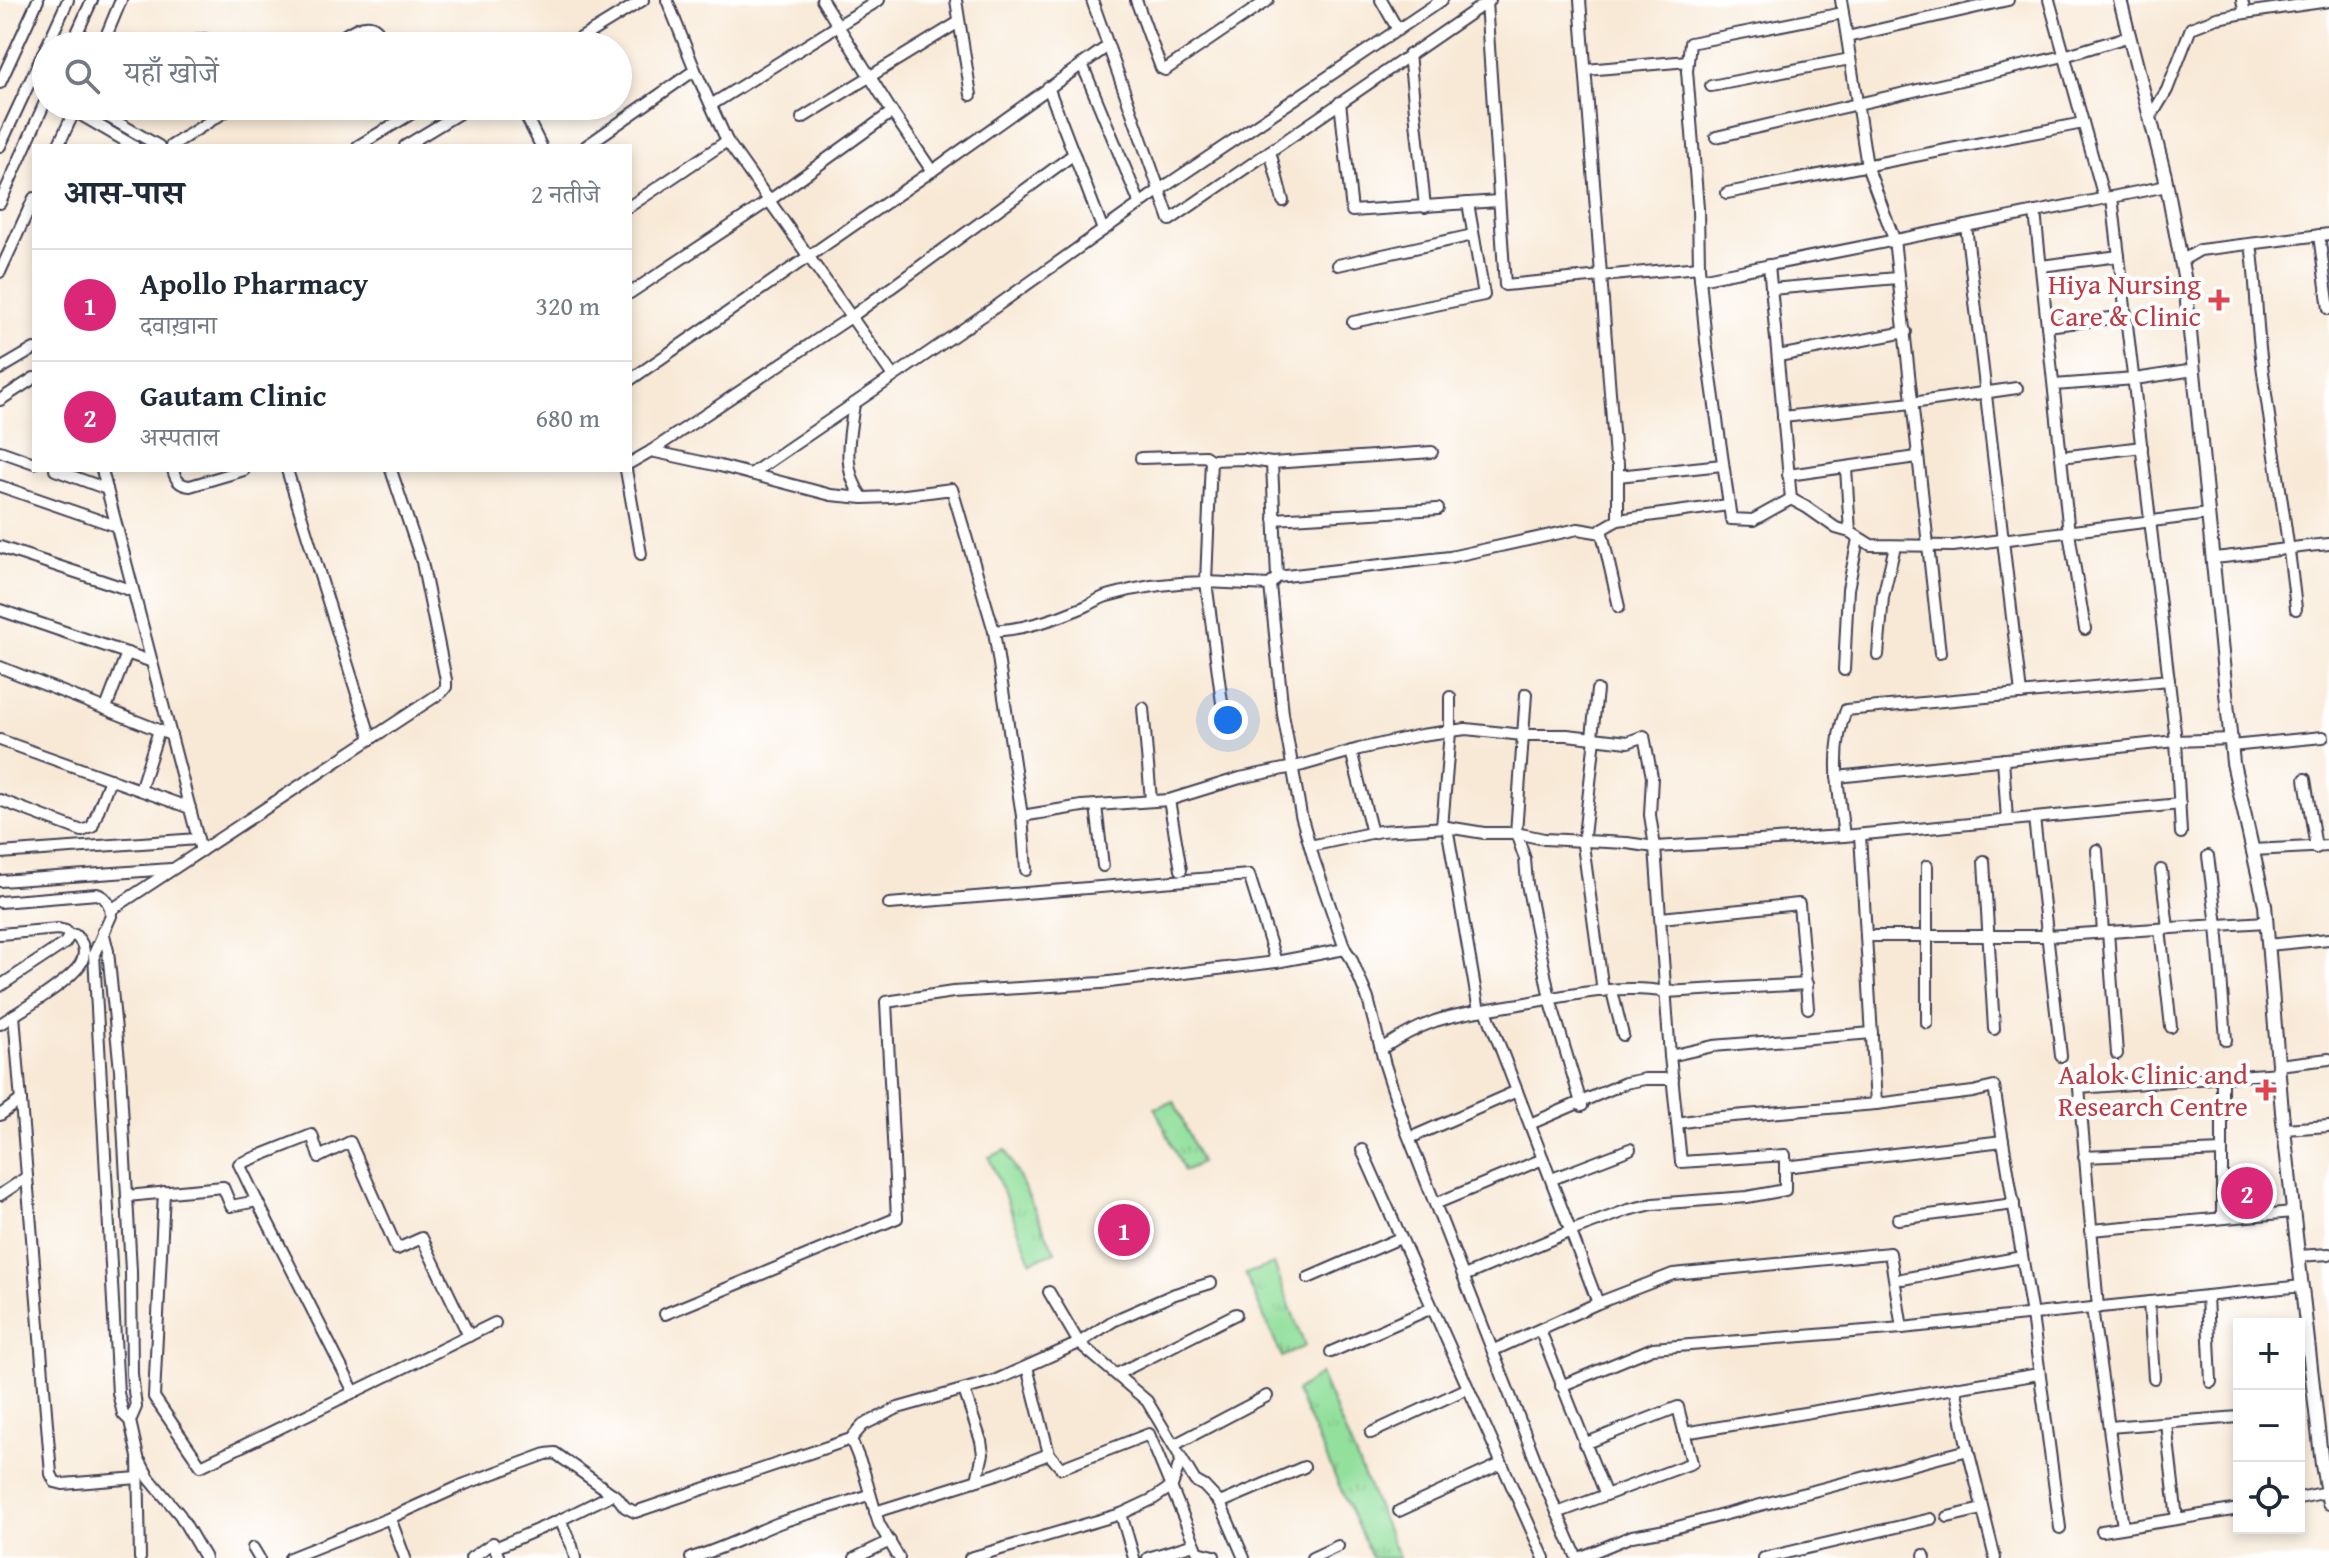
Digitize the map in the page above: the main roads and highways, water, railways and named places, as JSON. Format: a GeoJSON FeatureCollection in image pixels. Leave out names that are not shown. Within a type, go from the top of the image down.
{"type":"FeatureCollection","features":[{"type":"Feature","properties":{"kind":"place","name":"Hiya Nursing Care & Clinic"},"geometry":{"type":"Point","coordinates":[2219,300]}},
{"type":"Feature","properties":{"kind":"place","name":"Aalok Clinic and Research Centre"},"geometry":{"type":"Point","coordinates":[2266,1090]}},
{"type":"Feature","properties":{"kind":"place","name":"Gautam Clinic"},"geometry":{"type":"Point","coordinates":[2247,1193]}},
{"type":"Feature","properties":{"kind":"place","name":"Apollo Pharmacy"},"geometry":{"type":"Point","coordinates":[1124,1230]}}]}
